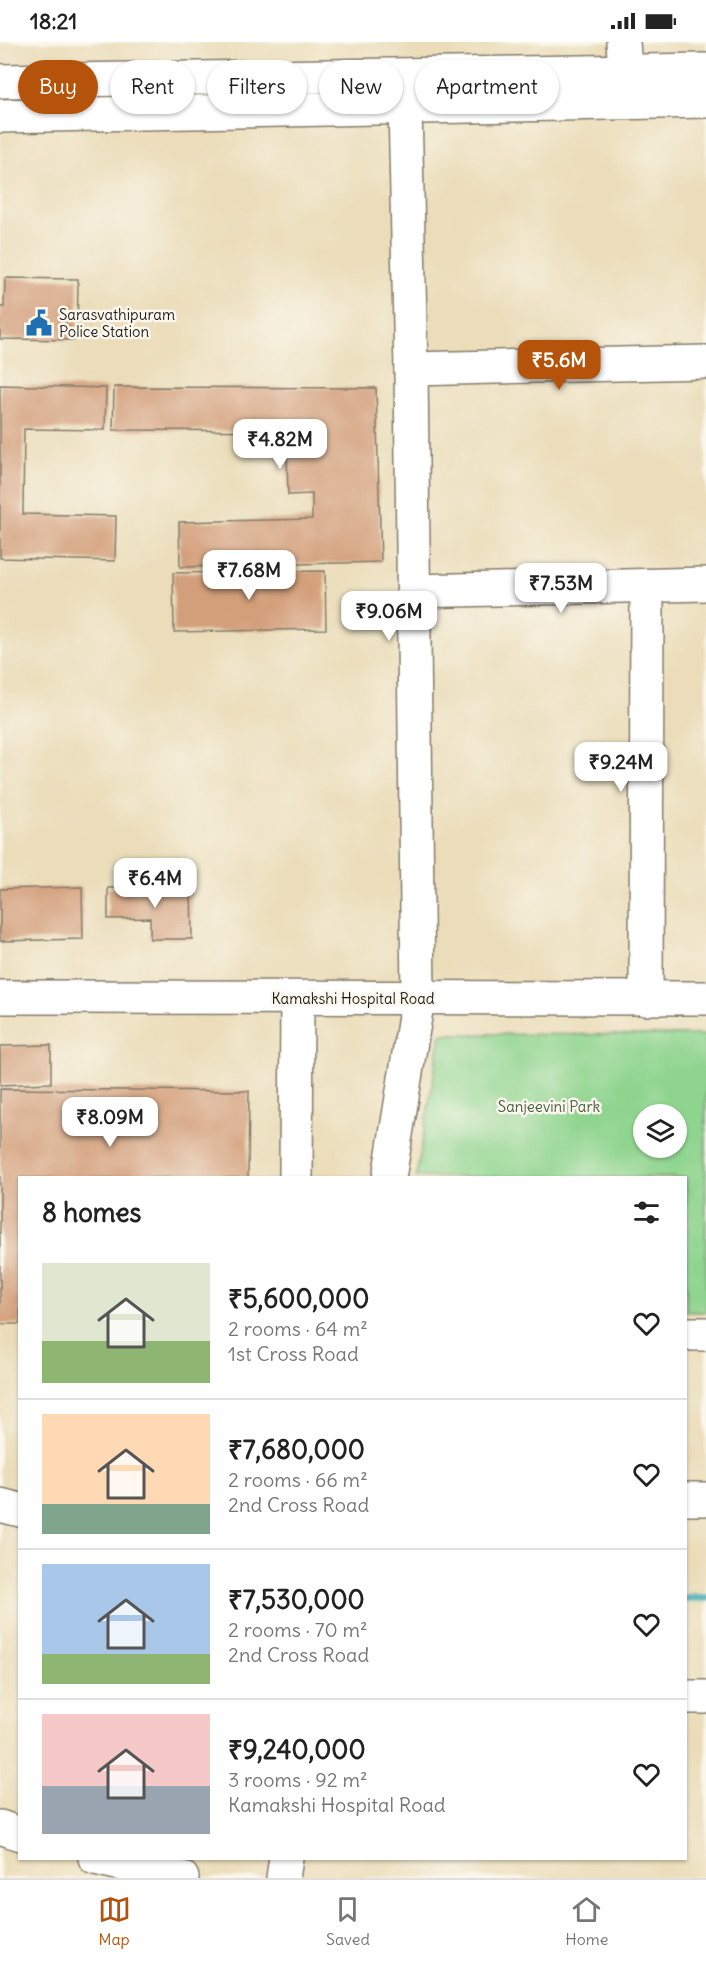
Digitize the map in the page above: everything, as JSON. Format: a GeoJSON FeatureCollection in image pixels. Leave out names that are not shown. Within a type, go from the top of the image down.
{"type":"FeatureCollection","features":[{"type":"Feature","properties":{"kind":"street"},"geometry":{"type":"LineString","coordinates":[[673,70],[706,52]]}},
{"type":"Feature","properties":{"kind":"street"},"geometry":{"type":"LineString","coordinates":[[0,81],[624,57],[673,70],[706,70]]}},
{"type":"Feature","properties":{"kind":"street"},"geometry":{"type":"LineString","coordinates":[[0,116],[706,101]]}},
{"type":"Feature","properties":{"kind":"street"},"geometry":{"type":"LineString","coordinates":[[389,1176],[418,998],[411,369],[405,107]]}},
{"type":"Feature","properties":{"kind":"street"},"geometry":{"type":"LineString","coordinates":[[411,369],[706,362]]}},
{"type":"Feature","properties":{"kind":"street"},"geometry":{"type":"LineString","coordinates":[[414,591],[706,584]]}},
{"type":"Feature","properties":{"kind":"street"},"geometry":{"type":"LineString","coordinates":[[646,999],[647,587]]}},
{"type":"Feature","properties":{"kind":"street","name":"Kamakshi Hospital Road"},"geometry":{"type":"LineString","coordinates":[[0,997],[706,998]]}},
{"type":"Feature","properties":{"kind":"street"},"geometry":{"type":"LineString","coordinates":[[296,1176],[297,998]]}},
{"type":"Feature","properties":{"kind":"street"},"geometry":{"type":"LineString","coordinates":[[687,1334],[706,1334]]}},
{"type":"Feature","properties":{"kind":"street"},"geometry":{"type":"LineString","coordinates":[[687,1499],[706,1499]]}},
{"type":"Feature","properties":{"kind":"street"},"geometry":{"type":"LineString","coordinates":[[0,1505],[18,1510]]}},
{"type":"Feature","properties":{"kind":"street"},"geometry":{"type":"LineString","coordinates":[[687,1697],[706,1697]]}},
{"type":"Feature","properties":{"kind":"street"},"geometry":{"type":"LineString","coordinates":[[0,1827],[18,1833]]}},
{"type":"Feature","properties":{"kind":"street"},"geometry":{"type":"LineString","coordinates":[[104,1860],[182,1878]]}},
{"type":"Feature","properties":{"kind":"street"},"geometry":{"type":"LineString","coordinates":[[284,1878],[286,1860]]}},
{"type":"Feature","properties":{"kind":"green space","name":"Sanjeevini Park"},"geometry":{"type":"Polygon","coordinates":[[[441,1034],[706,1035],[706,1312],[687,1312],[687,1176],[416,1176],[441,1034]]]}},
{"type":"Feature","properties":{"kind":"building","name":"Sarasvathipuram Police Station"},"geometry":{"type":"Polygon","coordinates":[[[5,278],[78,279],[77,340],[0,339],[0,307],[4,307],[5,278]]]}},
{"type":"Feature","properties":{"kind":"building"},"geometry":{"type":"Polygon","coordinates":[[[0,385],[106,388],[105,430],[24,429],[23,514],[116,516],[115,561],[0,558],[0,385]]]}},
{"type":"Feature","properties":{"kind":"building"},"geometry":{"type":"Polygon","coordinates":[[[114,387],[376,388],[381,562],[180,567],[179,522],[312,519],[312,494],[288,495],[287,453],[309,452],[309,431],[113,430],[114,387]]]}},
{"type":"Feature","properties":{"kind":"building"},"geometry":{"type":"Polygon","coordinates":[[[325,571],[326,629],[174,632],[173,573],[325,571]]]}},
{"type":"Feature","properties":{"kind":"building"},"geometry":{"type":"Polygon","coordinates":[[[82,887],[83,939],[0,941],[0,889],[82,887]]]}},
{"type":"Feature","properties":{"kind":"building"},"geometry":{"type":"Polygon","coordinates":[[[191,887],[192,939],[150,939],[150,918],[108,919],[108,888],[191,887]]]}},
{"type":"Feature","properties":{"kind":"building"},"geometry":{"type":"Polygon","coordinates":[[[51,1045],[51,1083],[0,1085],[0,1046],[51,1045]]]}},
{"type":"Feature","properties":{"kind":"building"},"geometry":{"type":"Polygon","coordinates":[[[0,1089],[249,1091],[248,1176],[18,1176],[18,1324],[0,1324],[0,1089]]]}},
{"type":"Feature","properties":{"kind":"waterway"},"geometry":{"type":"LineString","coordinates":[[687,1598],[706,1598]]}},
{"type":"Feature","properties":{"kind":"place","name":"Sarasvathipuram Police Station"},"geometry":{"type":"Point","coordinates":[39,323]}}]}
